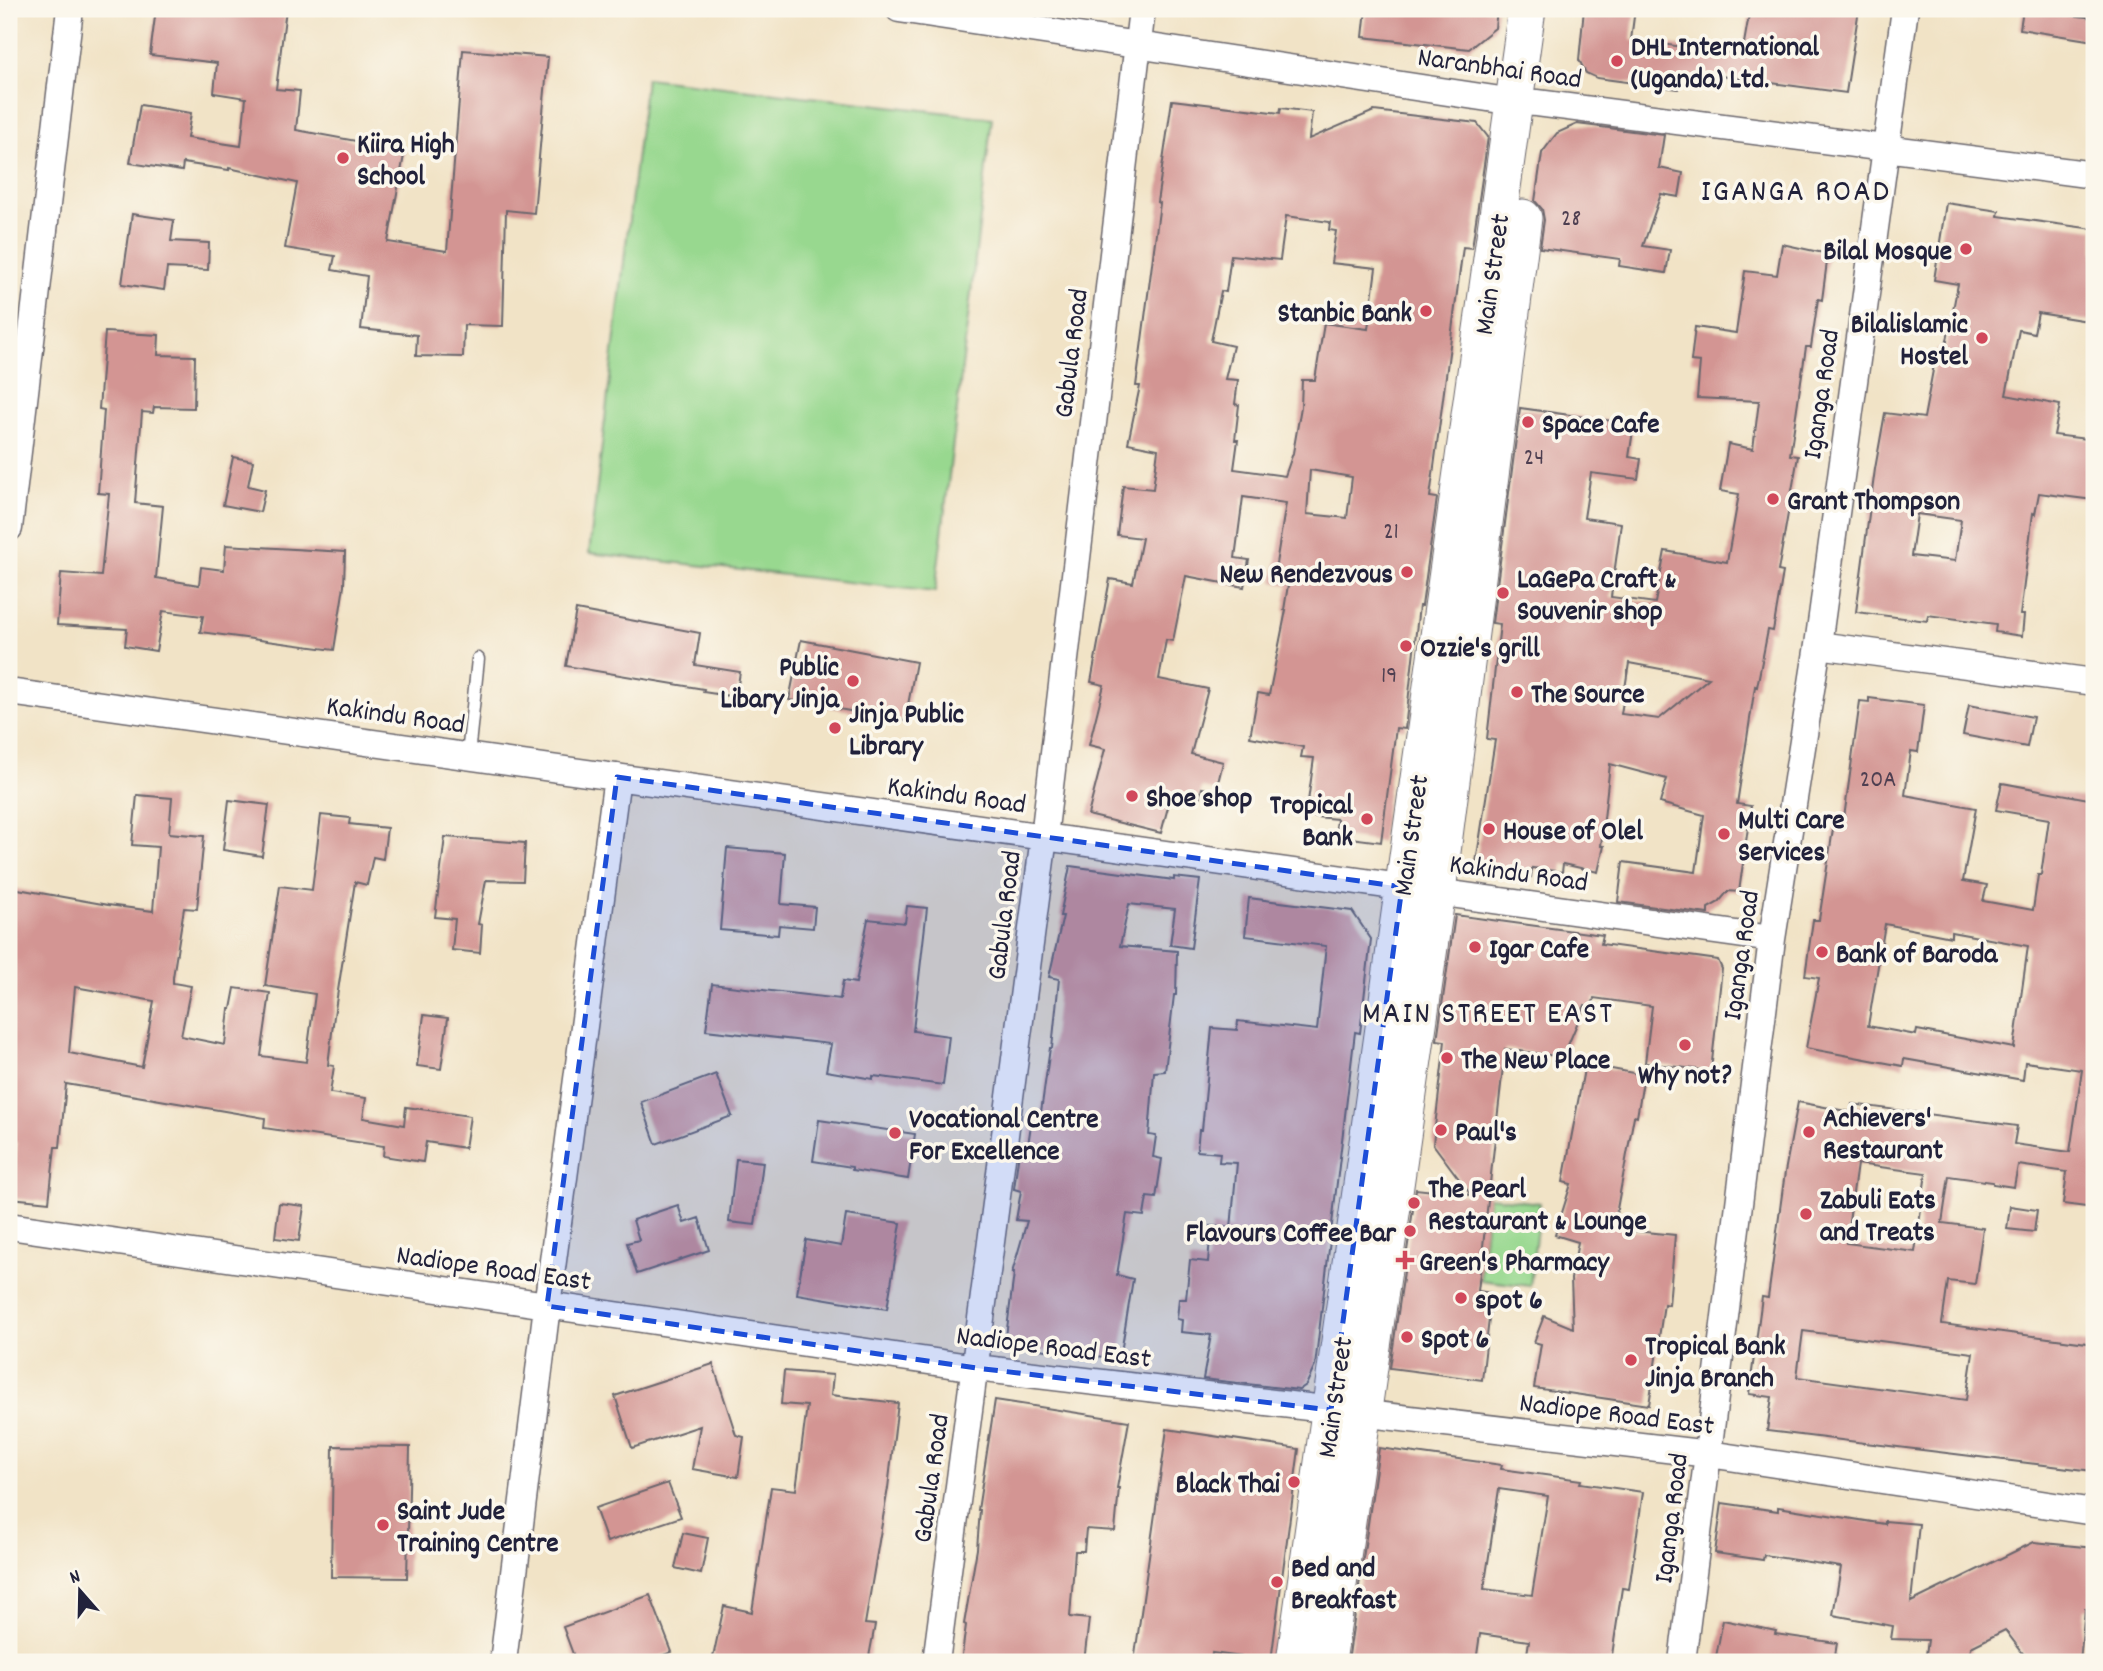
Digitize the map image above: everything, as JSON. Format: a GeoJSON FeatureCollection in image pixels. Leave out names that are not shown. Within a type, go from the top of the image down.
{"type":"FeatureCollection","features":[{"type":"Feature","properties":{"kind":"street"},"geometry":{"type":"LineString","coordinates":[[9,528],[70,9]]}},
{"type":"Feature","properties":{"kind":"street","name":"Naranbhai Road"},"geometry":{"type":"LineString","coordinates":[[899,9],[1526,102],[2094,175]]}},
{"type":"Feature","properties":{"kind":"street","name":"Gabula Road"},"geometry":{"type":"LineString","coordinates":[[936,1662],[1044,837],[1142,9]]}},
{"type":"Feature","properties":{"kind":"street","name":"Main Street"},"geometry":{"type":"LineString","coordinates":[[1327,1662],[1348,1413],[1526,102],[1527,9]]}},
{"type":"Feature","properties":{"kind":"street","name":"Main Street"},"geometry":{"type":"LineString","coordinates":[[1526,102],[1552,9]]}},
{"type":"Feature","properties":{"kind":"street","name":"Iganga Road"},"geometry":{"type":"LineString","coordinates":[[1682,1662],[1772,939],[1818,645],[1884,147],[1905,9]]}},
{"type":"Feature","properties":{"kind":"street"},"geometry":{"type":"LineString","coordinates":[[1818,645],[2094,682]]}},
{"type":"Feature","properties":{"kind":"street","name":"Kakindu Road"},"geometry":{"type":"LineString","coordinates":[[9,692],[1772,939]]}},
{"type":"Feature","properties":{"kind":"street"},"geometry":{"type":"LineString","coordinates":[[503,1662],[617,777]]}},
{"type":"Feature","properties":{"kind":"street","name":"Nadiope Road East"},"geometry":{"type":"LineString","coordinates":[[9,1226],[976,1368],[1709,1454],[2094,1512]]}},
{"type":"Feature","properties":{"kind":"street","name":"Main Street"},"geometry":{"type":"LineString","coordinates":[[1295,1662],[1348,1413]]}},
{"type":"Feature","properties":{"kind":"lane"},"geometry":{"type":"LineString","coordinates":[[468,755],[478,659]]}},
{"type":"Feature","properties":{"kind":"highlighted area"},"geometry":{"type":"Polygon","coordinates":[[[617,777],[1402,887],[1331,1410],[976,1368],[547,1306],[617,777]]]}},
{"type":"Feature","properties":{"kind":"green space"},"geometry":{"type":"Polygon","coordinates":[[[646,78],[992,118],[935,592],[589,553],[646,78]]]}},
{"type":"Feature","properties":{"kind":"green space"},"geometry":{"type":"Polygon","coordinates":[[[1489,1197],[1540,1203],[1530,1286],[1480,1280],[1489,1197]]]}},
{"type":"Feature","properties":{"kind":"building"},"geometry":{"type":"Polygon","coordinates":[[[156,9],[286,9],[276,89],[300,91],[296,130],[405,150],[388,242],[447,251],[463,50],[548,57],[534,213],[506,210],[503,326],[464,325],[463,357],[416,356],[417,335],[361,329],[367,276],[332,270],[335,256],[285,248],[297,183],[229,168],[183,163],[182,171],[130,163],[140,105],[191,113],[187,138],[241,146],[246,98],[214,93],[217,63],[150,55],[156,9]]]}},
{"type":"Feature","properties":{"kind":"building"},"geometry":{"type":"Polygon","coordinates":[[[1366,9],[1497,9],[1495,28],[1469,49],[1363,37],[1366,9]]]}},
{"type":"Feature","properties":{"kind":"building"},"geometry":{"type":"Polygon","coordinates":[[[1584,9],[1635,9],[1631,40],[1742,55],[1750,9],[1859,9],[1846,93],[1705,74],[1704,82],[1680,78],[1678,89],[1597,78],[1586,73],[1579,60],[1584,9]]]}},
{"type":"Feature","properties":{"kind":"building"},"geometry":{"type":"Polygon","coordinates":[[[2023,9],[2094,18],[2094,41],[2020,29],[2023,9]]]}},
{"type":"Feature","properties":{"kind":"building"},"geometry":{"type":"Polygon","coordinates":[[[1172,100],[1280,113],[1281,108],[1312,112],[1309,139],[1374,111],[1477,123],[1488,137],[1472,248],[1463,247],[1430,497],[1437,498],[1422,606],[1419,606],[1405,729],[1396,728],[1381,842],[1335,836],[1337,819],[1306,816],[1314,758],[1301,757],[1303,747],[1250,737],[1258,693],[1269,695],[1286,610],[1288,585],[1273,582],[1286,503],[1243,497],[1235,558],[1249,560],[1244,587],[1186,576],[1173,641],[1166,640],[1159,679],[1208,689],[1191,754],[1223,762],[1216,791],[1202,788],[1198,802],[1171,796],[1161,833],[1088,815],[1105,749],[1089,745],[1104,685],[1091,682],[1110,579],[1133,583],[1142,538],[1117,535],[1123,486],[1153,489],[1158,449],[1128,443],[1140,386],[1136,386],[1160,203],[1157,202],[1172,100]],[[1286,216],[1280,260],[1231,255],[1226,292],[1221,291],[1211,341],[1233,346],[1225,379],[1238,380],[1235,404],[1239,405],[1235,440],[1238,440],[1234,469],[1285,476],[1293,453],[1301,407],[1302,380],[1315,380],[1324,323],[1368,329],[1376,268],[1331,263],[1336,231],[1329,230],[1330,222],[1286,216]],[[1310,470],[1307,514],[1347,518],[1352,477],[1310,470]]]}},
{"type":"Feature","properties":{"kind":"building"},"geometry":{"type":"Polygon","coordinates":[[[1577,124],[1664,135],[1659,168],[1683,173],[1679,197],[1661,194],[1643,246],[1670,250],[1666,273],[1619,266],[1620,259],[1540,248],[1544,220],[1542,209],[1535,201],[1542,153],[1557,133],[1577,124]]]}},
{"type":"Feature","properties":{"kind":"building"},"geometry":{"type":"Polygon","coordinates":[[[1946,203],[1999,211],[1998,216],[2094,229],[2094,322],[2038,313],[2034,333],[2019,330],[2006,395],[2060,405],[2054,435],[2094,440],[2094,500],[2039,493],[2035,514],[2033,513],[2020,615],[2024,615],[2022,636],[1995,632],[1996,624],[1928,615],[1927,621],[1856,612],[1885,413],[1924,418],[1937,349],[1945,351],[1958,284],[1934,280],[1946,203]],[[1917,514],[1911,556],[1955,561],[1961,520],[1917,514]]]}},
{"type":"Feature","properties":{"kind":"building"},"geometry":{"type":"Polygon","coordinates":[[[132,214],[174,220],[171,241],[209,243],[208,270],[167,268],[164,290],[122,284],[132,214]]]}},
{"type":"Feature","properties":{"kind":"building"},"geometry":{"type":"Polygon","coordinates":[[[1782,244],[1828,254],[1822,300],[1818,299],[1811,347],[1806,347],[1790,455],[1798,456],[1778,571],[1783,572],[1773,631],[1768,630],[1757,687],[1755,686],[1737,804],[1751,806],[1739,892],[1728,891],[1719,902],[1708,908],[1708,914],[1618,902],[1623,862],[1696,872],[1704,815],[1660,803],[1667,779],[1610,764],[1601,846],[1604,846],[1598,872],[1563,864],[1562,872],[1532,868],[1531,877],[1475,869],[1495,740],[1487,739],[1500,624],[1492,623],[1520,408],[1634,424],[1629,457],[1641,459],[1638,479],[1591,473],[1584,518],[1621,523],[1611,597],[1655,603],[1665,551],[1727,562],[1739,494],[1720,491],[1728,444],[1753,449],[1759,401],[1697,398],[1700,362],[1691,361],[1695,327],[1736,333],[1745,271],[1777,275],[1782,244]],[[1629,663],[1621,714],[1659,719],[1709,678],[1629,663]]]}},
{"type":"Feature","properties":{"kind":"building"},"geometry":{"type":"Polygon","coordinates":[[[105,332],[159,335],[158,355],[195,356],[194,408],[154,407],[153,413],[142,412],[135,503],[163,506],[156,578],[199,585],[201,567],[224,570],[226,545],[345,552],[344,586],[334,650],[200,632],[203,616],[163,611],[156,651],[125,646],[127,629],[57,625],[61,573],[101,576],[109,494],[98,493],[104,410],[99,409],[105,332]]]}},
{"type":"Feature","properties":{"kind":"building"},"geometry":{"type":"Polygon","coordinates":[[[233,457],[253,461],[248,486],[265,490],[260,512],[223,505],[233,457]]]}},
{"type":"Feature","properties":{"kind":"building"},"geometry":{"type":"Polygon","coordinates":[[[576,610],[700,633],[695,665],[740,672],[736,697],[703,692],[704,689],[566,666],[576,610]]]}},
{"type":"Feature","properties":{"kind":"building","name":"Public Libary Jinja"},"geometry":{"type":"Polygon","coordinates":[[[801,640],[916,662],[905,721],[789,700],[801,640]]]}},
{"type":"Feature","properties":{"kind":"building"},"geometry":{"type":"Polygon","coordinates":[[[1869,698],[1924,705],[1918,752],[1911,751],[1905,795],[1976,808],[1963,881],[1987,885],[1983,901],[2033,910],[2038,875],[2041,875],[2049,819],[1996,810],[2002,783],[2094,800],[2094,1208],[2063,1204],[2067,1172],[2018,1165],[2014,1187],[1949,1176],[1942,1223],[1983,1228],[1975,1284],[1948,1281],[1942,1324],[2094,1344],[2094,1471],[1767,1431],[1772,1397],[1749,1394],[1762,1297],[1768,1298],[1785,1172],[1798,1102],[1851,1112],[1852,1104],[2017,1126],[2014,1144],[2070,1152],[2082,1070],[2025,1062],[2023,1080],[1904,1059],[1903,1066],[1806,1048],[1819,978],[1805,976],[1813,920],[1819,920],[1835,816],[1844,818],[1860,701],[1869,702],[1869,698]],[[1885,924],[1868,1026],[1916,1035],[1917,1030],[2014,1048],[2028,946],[1951,932],[1951,937],[1885,924]],[[1857,1164],[1846,1243],[1915,1252],[1926,1173],[1857,1164]],[[1803,1331],[1797,1377],[1966,1400],[1973,1353],[1803,1331]]]}},
{"type":"Feature","properties":{"kind":"building"},"geometry":{"type":"Polygon","coordinates":[[[1969,705],[2033,717],[2027,747],[1963,735],[1969,705]]]}},
{"type":"Feature","properties":{"kind":"building"},"geometry":{"type":"Polygon","coordinates":[[[137,795],[172,798],[169,833],[204,836],[197,909],[184,908],[173,977],[173,983],[191,986],[181,1036],[225,1045],[229,1009],[235,988],[270,993],[261,1056],[306,1062],[315,994],[265,986],[280,886],[312,890],[321,815],[350,818],[349,824],[387,828],[383,859],[373,857],[367,885],[355,882],[328,1065],[334,1066],[330,1093],[366,1098],[363,1118],[404,1125],[406,1107],[470,1116],[465,1148],[426,1142],[423,1162],[383,1156],[384,1146],[264,1128],[265,1118],[66,1084],[60,1147],[55,1147],[49,1202],[11,1198],[17,1143],[9,1142],[9,908],[12,888],[153,911],[158,847],[132,845],[137,795]],[[75,987],[69,1053],[142,1067],[154,1001],[75,987]]]}},
{"type":"Feature","properties":{"kind":"building"},"geometry":{"type":"Polygon","coordinates":[[[229,800],[269,805],[262,856],[223,850],[229,800]]]}},
{"type":"Feature","properties":{"kind":"building"},"geometry":{"type":"Polygon","coordinates":[[[445,837],[525,843],[523,881],[486,880],[478,924],[482,925],[480,953],[452,950],[455,919],[435,917],[445,837]]]}},
{"type":"Feature","properties":{"kind":"building"},"geometry":{"type":"Polygon","coordinates":[[[727,848],[785,853],[781,904],[815,907],[813,928],[779,925],[778,935],[720,930],[727,848]]]}},
{"type":"Feature","properties":{"kind":"building"},"geometry":{"type":"Polygon","coordinates":[[[1070,866],[1174,880],[1174,877],[1200,880],[1191,948],[1170,945],[1175,909],[1129,904],[1120,946],[1177,951],[1176,995],[1165,1071],[1154,1072],[1149,1135],[1156,1136],[1153,1157],[1162,1159],[1156,1198],[1147,1197],[1144,1216],[1127,1214],[1117,1275],[1133,1279],[1120,1359],[1005,1345],[1012,1273],[1027,1221],[1016,1220],[1021,1191],[1014,1189],[1019,1151],[1027,1152],[1033,1111],[1041,1112],[1052,1048],[1059,979],[1049,977],[1063,916],[1060,916],[1070,866]]]}},
{"type":"Feature","properties":{"kind":"building"},"geometry":{"type":"Polygon","coordinates":[[[1249,898],[1352,911],[1371,939],[1360,1033],[1355,1032],[1315,1366],[1306,1385],[1299,1390],[1203,1379],[1211,1335],[1181,1332],[1182,1320],[1177,1319],[1179,1299],[1186,1299],[1190,1260],[1208,1262],[1211,1226],[1231,1228],[1237,1163],[1219,1162],[1220,1153],[1197,1151],[1199,1130],[1202,1130],[1212,1028],[1237,1030],[1238,1021],[1317,1030],[1326,946],[1245,936],[1249,898]]]}},
{"type":"Feature","properties":{"kind":"building"},"geometry":{"type":"Polygon","coordinates":[[[907,906],[927,908],[913,1031],[949,1036],[943,1085],[873,1076],[873,1079],[826,1071],[831,1044],[706,1030],[712,984],[840,999],[843,981],[856,983],[868,919],[905,923],[907,906]]]}},
{"type":"Feature","properties":{"kind":"building"},"geometry":{"type":"Polygon","coordinates":[[[1455,915],[1603,935],[1601,944],[1718,960],[1722,969],[1711,1071],[1645,1063],[1652,1006],[1594,998],[1592,1008],[1585,1005],[1563,1057],[1505,1049],[1478,1291],[1492,1293],[1482,1380],[1390,1368],[1416,1189],[1471,1195],[1433,1144],[1445,1041],[1437,1040],[1455,915]]]}},
{"type":"Feature","properties":{"kind":"building"},"geometry":{"type":"Polygon","coordinates":[[[424,1015],[448,1018],[441,1069],[417,1066],[424,1015]]]}},
{"type":"Feature","properties":{"kind":"building"},"geometry":{"type":"Polygon","coordinates":[[[1585,1064],[1644,1075],[1615,1220],[1628,1222],[1626,1230],[1675,1235],[1669,1305],[1664,1304],[1649,1405],[1534,1388],[1541,1344],[1534,1342],[1544,1316],[1573,1328],[1571,1279],[1578,1242],[1555,1235],[1571,1184],[1563,1182],[1585,1064]]]}},
{"type":"Feature","properties":{"kind":"building"},"geometry":{"type":"Polygon","coordinates":[[[716,1074],[732,1116],[656,1144],[641,1102],[716,1074]]]}},
{"type":"Feature","properties":{"kind":"building"},"geometry":{"type":"Polygon","coordinates":[[[819,1120],[915,1134],[908,1179],[813,1161],[819,1120]]]}},
{"type":"Feature","properties":{"kind":"building"},"geometry":{"type":"Polygon","coordinates":[[[736,1159],[763,1162],[755,1225],[729,1222],[736,1159]]]}},
{"type":"Feature","properties":{"kind":"building"},"geometry":{"type":"Polygon","coordinates":[[[279,1203],[304,1206],[299,1241],[275,1238],[279,1203]]]}},
{"type":"Feature","properties":{"kind":"building"},"geometry":{"type":"Polygon","coordinates":[[[678,1205],[684,1223],[699,1218],[709,1250],[637,1274],[627,1243],[639,1240],[633,1220],[678,1205]]]}},
{"type":"Feature","properties":{"kind":"building"},"geometry":{"type":"Polygon","coordinates":[[[2010,1206],[2037,1210],[2034,1232],[2007,1229],[2010,1206]]]}},
{"type":"Feature","properties":{"kind":"building"},"geometry":{"type":"Polygon","coordinates":[[[846,1215],[901,1223],[887,1309],[797,1294],[806,1240],[841,1246],[846,1215]]]}},
{"type":"Feature","properties":{"kind":"building"},"geometry":{"type":"Polygon","coordinates":[[[713,1364],[736,1435],[744,1437],[738,1477],[692,1469],[700,1426],[632,1448],[615,1396],[713,1364]]]}},
{"type":"Feature","properties":{"kind":"building"},"geometry":{"type":"Polygon","coordinates":[[[784,1371],[833,1375],[831,1395],[898,1403],[888,1488],[865,1624],[875,1625],[868,1662],[768,1662],[739,1657],[738,1662],[712,1662],[724,1606],[752,1612],[771,1487],[796,1490],[807,1406],[781,1404],[784,1371]]]}},
{"type":"Feature","properties":{"kind":"building"},"geometry":{"type":"Polygon","coordinates":[[[995,1400],[1129,1421],[1117,1488],[1115,1531],[1086,1529],[1084,1551],[1075,1551],[1070,1617],[1089,1619],[1084,1662],[961,1662],[964,1624],[977,1549],[978,1510],[995,1400]]]}},
{"type":"Feature","properties":{"kind":"building"},"geometry":{"type":"Polygon","coordinates":[[[1167,1429],[1299,1449],[1271,1661],[1212,1653],[1211,1662],[1134,1662],[1167,1429]]]}},
{"type":"Feature","properties":{"kind":"building"},"geometry":{"type":"Polygon","coordinates":[[[333,1446],[410,1447],[407,1578],[331,1577],[333,1446]]]}},
{"type":"Feature","properties":{"kind":"building"},"geometry":{"type":"Polygon","coordinates":[[[1379,1448],[1502,1465],[1501,1469],[1643,1492],[1629,1589],[1622,1588],[1611,1662],[1568,1662],[1568,1659],[1527,1654],[1529,1641],[1480,1634],[1476,1662],[1348,1662],[1379,1448]],[[1499,1489],[1484,1589],[1532,1595],[1548,1496],[1499,1489]]]}},
{"type":"Feature","properties":{"kind":"building"},"geometry":{"type":"Polygon","coordinates":[[[668,1483],[681,1517],[607,1542],[595,1508],[668,1483]]]}},
{"type":"Feature","properties":{"kind":"building"},"geometry":{"type":"Polygon","coordinates":[[[1722,1503],[1778,1511],[1778,1507],[1885,1524],[1885,1521],[1919,1524],[1911,1602],[2034,1542],[2094,1548],[2092,1609],[2085,1609],[2080,1662],[2025,1656],[2005,1630],[1971,1647],[1969,1662],[1925,1662],[1928,1640],[1891,1639],[1893,1626],[1833,1615],[1841,1567],[1764,1555],[1763,1560],[1715,1553],[1722,1503]]]}},
{"type":"Feature","properties":{"kind":"building"},"geometry":{"type":"Polygon","coordinates":[[[683,1533],[708,1538],[701,1574],[675,1568],[683,1533]]]}},
{"type":"Feature","properties":{"kind":"building"},"geometry":{"type":"Polygon","coordinates":[[[650,1595],[672,1652],[644,1662],[576,1662],[563,1627],[650,1595]]]}},
{"type":"Feature","properties":{"kind":"building"},"geometry":{"type":"Polygon","coordinates":[[[1723,1620],[1776,1631],[1775,1634],[1837,1643],[1834,1662],[1715,1662],[1723,1620]]]}},
{"type":"Feature","properties":{"kind":"place","name":"DHL International (Uganda) Ltd."},"geometry":{"type":"Point","coordinates":[1617,61]}},
{"type":"Feature","properties":{"kind":"place","name":"Kiira High School"},"geometry":{"type":"Point","coordinates":[343,158]}},
{"type":"Feature","properties":{"kind":"place","name":"Bilal Mosque"},"geometry":{"type":"Point","coordinates":[1966,249]}},
{"type":"Feature","properties":{"kind":"place","name":"Stanbic Bank"},"geometry":{"type":"Point","coordinates":[1426,311]}},
{"type":"Feature","properties":{"kind":"place","name":"Bilalislamic Hostel"},"geometry":{"type":"Point","coordinates":[1982,338]}},
{"type":"Feature","properties":{"kind":"place","name":"Space Cafe"},"geometry":{"type":"Point","coordinates":[1528,422]}},
{"type":"Feature","properties":{"kind":"place","name":"Grant Thompson"},"geometry":{"type":"Point","coordinates":[1773,499]}},
{"type":"Feature","properties":{"kind":"place","name":"New Rendezvous"},"geometry":{"type":"Point","coordinates":[1407,572]}},
{"type":"Feature","properties":{"kind":"place","name":"LaGePa Craft & Souvenir shop"},"geometry":{"type":"Point","coordinates":[1503,593]}},
{"type":"Feature","properties":{"kind":"place","name":"Ozzie's grill"},"geometry":{"type":"Point","coordinates":[1406,646]}},
{"type":"Feature","properties":{"kind":"place","name":"Public Libary Jinja"},"geometry":{"type":"Point","coordinates":[853,681]}},
{"type":"Feature","properties":{"kind":"place","name":"The Source"},"geometry":{"type":"Point","coordinates":[1517,692]}},
{"type":"Feature","properties":{"kind":"place","name":"Jinja Public Library"},"geometry":{"type":"Point","coordinates":[835,728]}},
{"type":"Feature","properties":{"kind":"place","name":"Shoe shop"},"geometry":{"type":"Point","coordinates":[1132,796]}},
{"type":"Feature","properties":{"kind":"place","name":"Tropical Bank"},"geometry":{"type":"Point","coordinates":[1367,819]}},
{"type":"Feature","properties":{"kind":"place","name":"House of Olel"},"geometry":{"type":"Point","coordinates":[1489,829]}},
{"type":"Feature","properties":{"kind":"place","name":"Multi Care Services"},"geometry":{"type":"Point","coordinates":[1724,834]}},
{"type":"Feature","properties":{"kind":"place","name":"Igar Cafe"},"geometry":{"type":"Point","coordinates":[1475,947]}},
{"type":"Feature","properties":{"kind":"place","name":"Bank of Baroda"},"geometry":{"type":"Point","coordinates":[1822,952]}},
{"type":"Feature","properties":{"kind":"place","name":"Why not?"},"geometry":{"type":"Point","coordinates":[1685,1045]}},
{"type":"Feature","properties":{"kind":"place","name":"The New Place"},"geometry":{"type":"Point","coordinates":[1447,1058]}},
{"type":"Feature","properties":{"kind":"place","name":"Paul's"},"geometry":{"type":"Point","coordinates":[1441,1130]}},
{"type":"Feature","properties":{"kind":"place","name":"Achievers' Restaurant"},"geometry":{"type":"Point","coordinates":[1809,1132]}},
{"type":"Feature","properties":{"kind":"place","name":"Vocational Centre For Excellence"},"geometry":{"type":"Point","coordinates":[895,1133]}},
{"type":"Feature","properties":{"kind":"place","name":"The Pearl Restaurant & Lounge"},"geometry":{"type":"Point","coordinates":[1414,1203]}},
{"type":"Feature","properties":{"kind":"place","name":"Zabuli Eats and Treats"},"geometry":{"type":"Point","coordinates":[1806,1214]}},
{"type":"Feature","properties":{"kind":"place","name":"Flavours Coffee Bar"},"geometry":{"type":"Point","coordinates":[1410,1231]}},
{"type":"Feature","properties":{"kind":"place","name":"Green's Pharmacy"},"geometry":{"type":"Point","coordinates":[1405,1260]}},
{"type":"Feature","properties":{"kind":"place","name":"spot 6"},"geometry":{"type":"Point","coordinates":[1461,1298]}},
{"type":"Feature","properties":{"kind":"place","name":"Spot 6"},"geometry":{"type":"Point","coordinates":[1407,1337]}},
{"type":"Feature","properties":{"kind":"place","name":"Tropical Bank Jinja Branch"},"geometry":{"type":"Point","coordinates":[1631,1360]}},
{"type":"Feature","properties":{"kind":"place","name":"Black Thai"},"geometry":{"type":"Point","coordinates":[1294,1482]}},
{"type":"Feature","properties":{"kind":"place","name":"Saint Jude Training Centre"},"geometry":{"type":"Point","coordinates":[383,1525]}},
{"type":"Feature","properties":{"kind":"place","name":"Bed and Breakfast"},"geometry":{"type":"Point","coordinates":[1277,1582]}},
{"type":"Feature","properties":{"kind":"district","name":"IGANGA ROAD"},"geometry":{"type":"Point","coordinates":[1796,189]}},
{"type":"Feature","properties":{"kind":"district","name":"MAIN STREET EAST"},"geometry":{"type":"Point","coordinates":[1488,1011]}}]}
